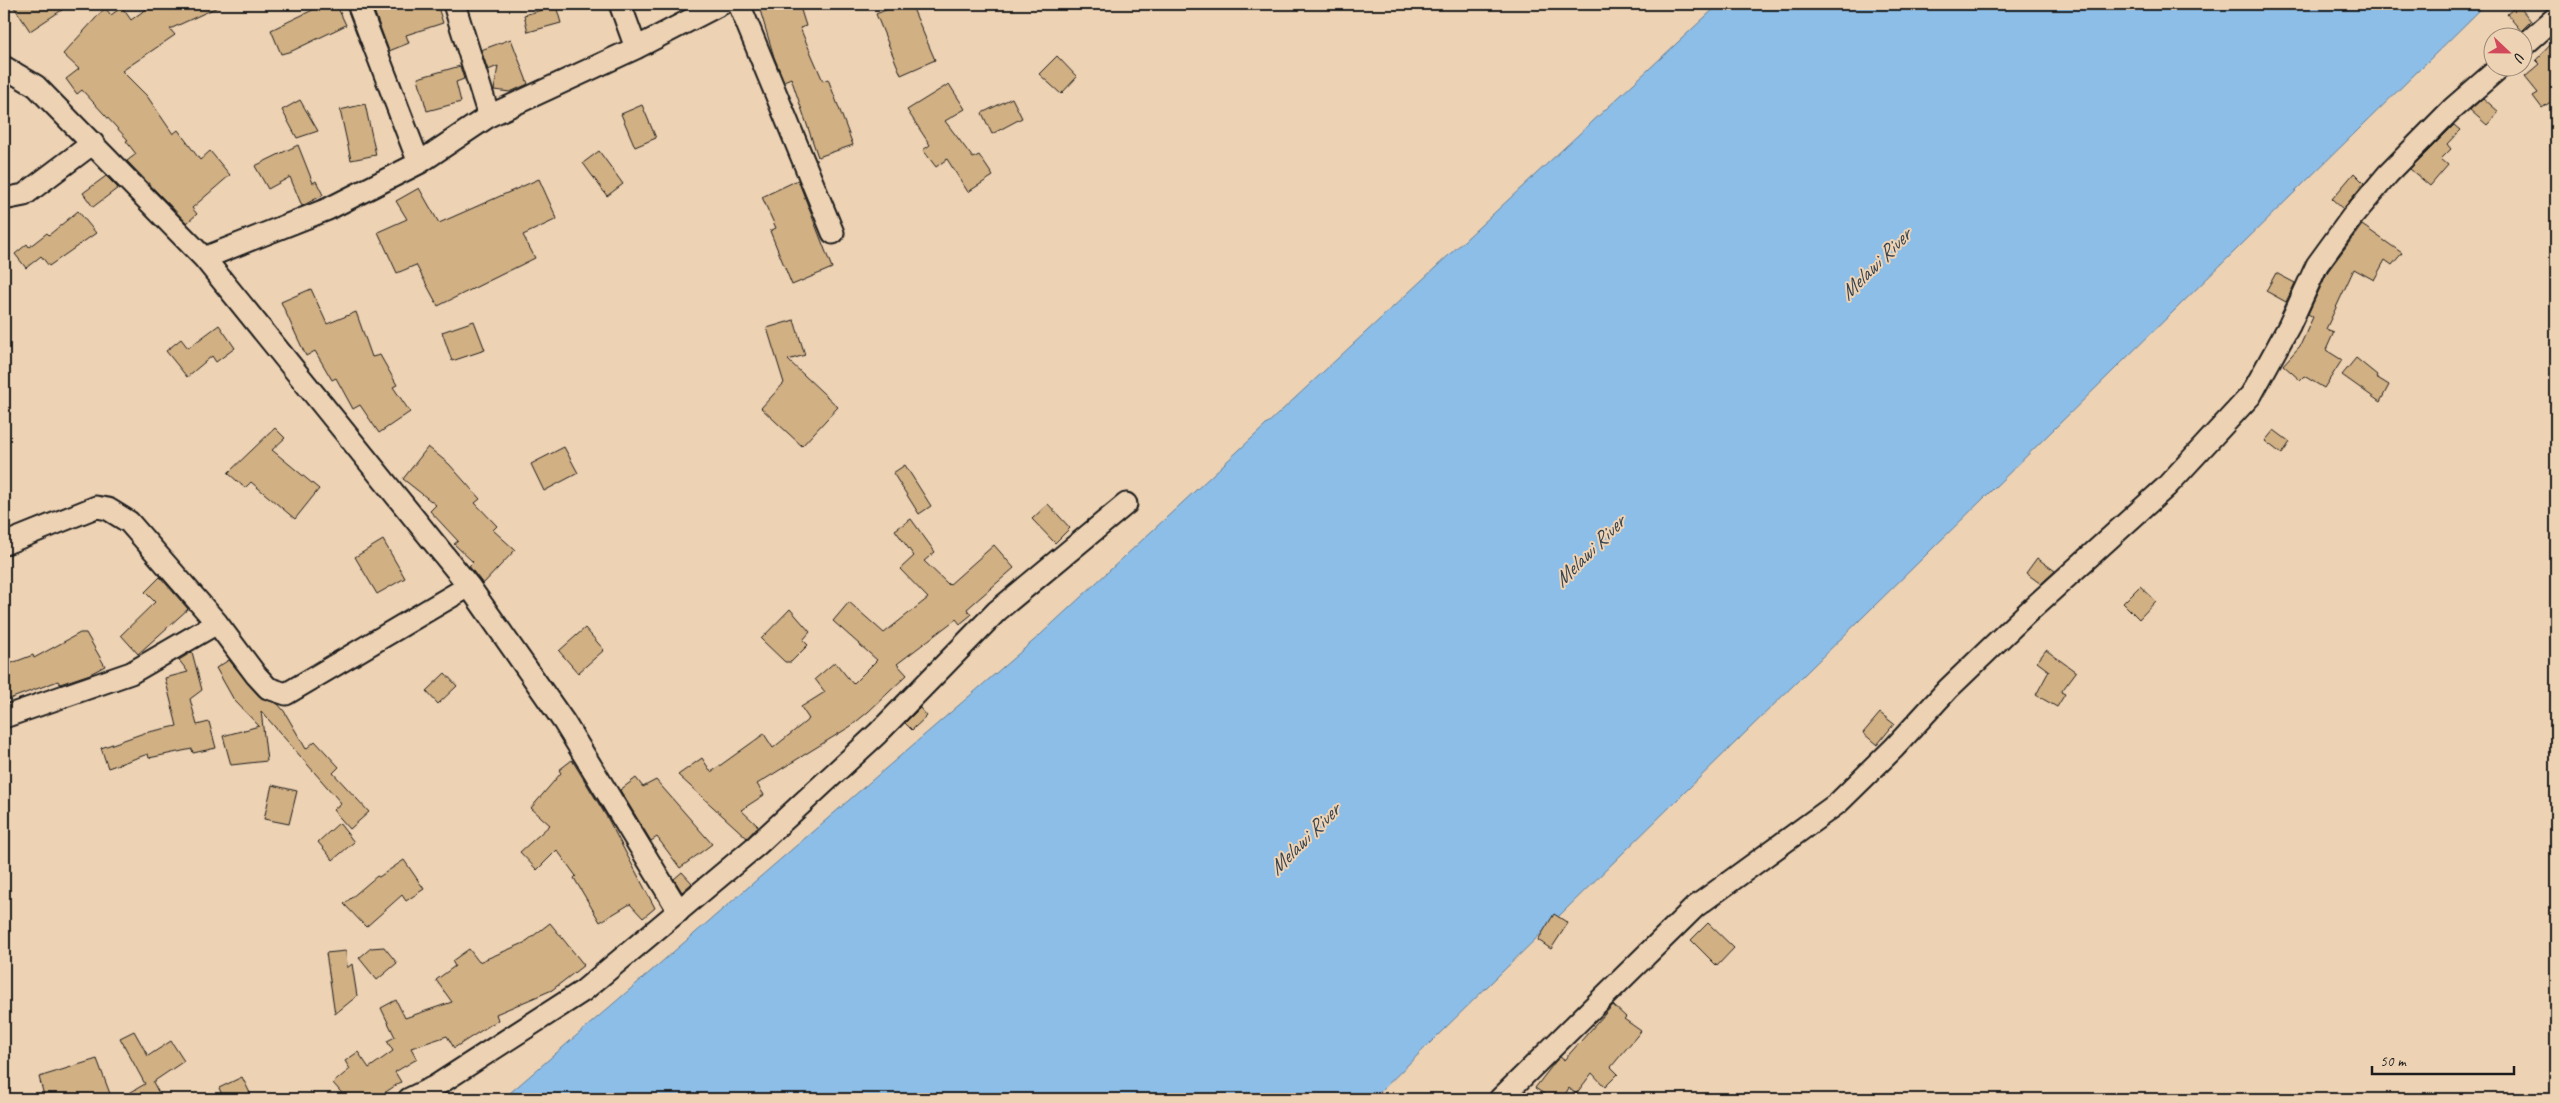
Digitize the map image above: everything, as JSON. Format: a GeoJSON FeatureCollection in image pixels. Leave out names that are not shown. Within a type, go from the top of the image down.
{"type":"FeatureCollection","features":[{"type":"Feature","properties":{"kind":"street"},"geometry":{"type":"LineString","coordinates":[[358,4],[419,163]]}},
{"type":"Feature","properties":{"kind":"street"},"geometry":{"type":"LineString","coordinates":[[454,4],[489,116]]}},
{"type":"Feature","properties":{"kind":"street"},"geometry":{"type":"LineString","coordinates":[[620,4],[636,48]]}},
{"type":"Feature","properties":{"kind":"street"},"geometry":{"type":"LineString","coordinates":[[204,258],[328,209],[419,163],[489,116],[636,48],[683,13],[721,4]]}},
{"type":"Feature","properties":{"kind":"street"},"geometry":{"type":"LineString","coordinates":[[739,4],[833,234]]}},
{"type":"Feature","properties":{"kind":"street"},"geometry":{"type":"LineString","coordinates":[[2532,38],[2556,17]]}},
{"type":"Feature","properties":{"kind":"street"},"geometry":{"type":"LineString","coordinates":[[4,66],[36,86],[204,258],[470,586],[564,722],[679,911]]}},
{"type":"Feature","properties":{"kind":"street"},"geometry":{"type":"LineString","coordinates":[[1500,1099],[1695,907],[1838,803],[1983,655],[2166,487],[2251,395],[2289,326],[2317,265],[2352,217],[2388,174],[2452,109],[2488,78]]}},
{"type":"Feature","properties":{"kind":"street"},"geometry":{"type":"LineString","coordinates":[[4,199],[24,195],[93,143]]}},
{"type":"Feature","properties":{"kind":"street"},"geometry":{"type":"LineString","coordinates":[[409,1099],[434,1087],[583,991],[756,846],[877,734],[997,611],[1126,504]]}},
{"type":"Feature","properties":{"kind":"street"},"geometry":{"type":"LineString","coordinates":[[4,544],[81,512],[96,507],[108,509],[129,522],[217,623],[268,688],[286,694],[470,586]]}},
{"type":"Feature","properties":{"kind":"street"},"geometry":{"type":"LineString","coordinates":[[4,717],[131,673],[217,623]]}},
{"type":"Feature","properties":{"kind":"water","name":"Melawi River"},"geometry":{"type":"Polygon","coordinates":[[[1719,4],[2486,4],[1373,1099],[503,1099],[1039,636],[1719,4]]]}},
{"type":"Feature","properties":{"kind":"building"},"geometry":{"type":"Polygon","coordinates":[[[12,4],[71,4],[30,31],[12,4]]]}},
{"type":"Feature","properties":{"kind":"building"},"geometry":{"type":"Polygon","coordinates":[[[153,4],[224,4],[170,29],[175,35],[122,71],[147,96],[173,134],[178,130],[200,160],[210,151],[230,175],[192,208],[197,214],[187,223],[127,161],[136,154],[126,141],[128,140],[82,90],[77,94],[66,79],[79,69],[63,54],[105,8],[111,15],[122,7],[131,20],[153,4]]]}},
{"type":"Feature","properties":{"kind":"building"},"geometry":{"type":"Polygon","coordinates":[[[325,4],[336,4],[346,25],[292,51],[281,54],[271,30],[325,4]]]}},
{"type":"Feature","properties":{"kind":"building"},"geometry":{"type":"Polygon","coordinates":[[[384,4],[437,4],[443,23],[406,35],[409,43],[389,51],[373,8],[384,4]]]}},
{"type":"Feature","properties":{"kind":"building"},"geometry":{"type":"Polygon","coordinates":[[[777,4],[799,4],[806,26],[800,28],[823,81],[828,79],[853,145],[818,157],[791,78],[784,81],[774,57],[760,10],[777,4]]]}},
{"type":"Feature","properties":{"kind":"building"},"geometry":{"type":"Polygon","coordinates":[[[900,4],[911,4],[935,60],[901,75],[876,14],[900,4]]]}},
{"type":"Feature","properties":{"kind":"building"},"geometry":{"type":"Polygon","coordinates":[[[2518,5],[2531,21],[2524,28],[2519,28],[2507,14],[2518,5]]]}},
{"type":"Feature","properties":{"kind":"building"},"geometry":{"type":"Polygon","coordinates":[[[556,6],[561,23],[528,32],[524,15],[556,6]]]}},
{"type":"Feature","properties":{"kind":"building"},"geometry":{"type":"Polygon","coordinates":[[[511,39],[528,84],[510,92],[494,90],[498,66],[488,70],[481,50],[511,39]]]}},
{"type":"Feature","properties":{"kind":"building"},"geometry":{"type":"Polygon","coordinates":[[[2556,39],[2556,98],[2542,108],[2533,96],[2538,93],[2526,78],[2532,78],[2532,71],[2540,64],[2536,60],[2556,39]]]}},
{"type":"Feature","properties":{"kind":"building"},"geometry":{"type":"Polygon","coordinates":[[[1057,56],[1077,77],[1061,94],[1039,74],[1057,56]]]}},
{"type":"Feature","properties":{"kind":"building"},"geometry":{"type":"Polygon","coordinates":[[[460,66],[464,79],[456,82],[461,102],[427,111],[418,78],[460,66]]]}},
{"type":"Feature","properties":{"kind":"building"},"geometry":{"type":"Polygon","coordinates":[[[949,84],[965,109],[945,121],[973,158],[979,155],[993,176],[968,192],[947,159],[936,167],[923,150],[930,145],[907,110],[949,84]]]}},
{"type":"Feature","properties":{"kind":"building"},"geometry":{"type":"Polygon","coordinates":[[[1012,98],[1022,118],[992,134],[982,113],[1012,98]]]}},
{"type":"Feature","properties":{"kind":"building"},"geometry":{"type":"Polygon","coordinates":[[[2483,98],[2499,112],[2487,125],[2470,110],[2483,98]]]}},
{"type":"Feature","properties":{"kind":"building"},"geometry":{"type":"Polygon","coordinates":[[[300,100],[318,131],[297,138],[282,110],[300,100]]]}},
{"type":"Feature","properties":{"kind":"building"},"geometry":{"type":"Polygon","coordinates":[[[365,104],[376,155],[351,160],[340,110],[365,104]]]}},
{"type":"Feature","properties":{"kind":"building"},"geometry":{"type":"Polygon","coordinates":[[[642,105],[656,138],[635,147],[621,114],[642,105]]]}},
{"type":"Feature","properties":{"kind":"building"},"geometry":{"type":"Polygon","coordinates":[[[2454,125],[2460,130],[2447,144],[2451,149],[2441,159],[2448,165],[2430,186],[2410,169],[2454,125]]]}},
{"type":"Feature","properties":{"kind":"building"},"geometry":{"type":"Polygon","coordinates":[[[298,145],[313,183],[316,181],[323,195],[302,206],[290,177],[268,189],[255,166],[298,145]]]}},
{"type":"Feature","properties":{"kind":"building"},"geometry":{"type":"Polygon","coordinates":[[[599,151],[623,184],[607,196],[583,163],[599,151]]]}},
{"type":"Feature","properties":{"kind":"building"},"geometry":{"type":"Polygon","coordinates":[[[2354,173],[2364,183],[2343,209],[2332,199],[2354,173]]]}},
{"type":"Feature","properties":{"kind":"building"},"geometry":{"type":"Polygon","coordinates":[[[106,176],[118,188],[93,207],[83,193],[106,176]]]}},
{"type":"Feature","properties":{"kind":"building"},"geometry":{"type":"Polygon","coordinates":[[[539,179],[557,219],[523,235],[535,258],[438,306],[416,265],[397,273],[378,232],[407,219],[396,201],[419,188],[439,223],[539,179]]]}},
{"type":"Feature","properties":{"kind":"building"},"geometry":{"type":"Polygon","coordinates":[[[798,180],[832,268],[792,285],[770,231],[776,228],[762,197],[798,180]]]}},
{"type":"Feature","properties":{"kind":"building"},"geometry":{"type":"Polygon","coordinates":[[[78,211],[96,233],[49,266],[41,256],[26,268],[15,254],[27,244],[29,247],[47,233],[49,235],[78,211]]]}},
{"type":"Feature","properties":{"kind":"building"},"geometry":{"type":"Polygon","coordinates":[[[2362,225],[2402,253],[2392,265],[2385,260],[2374,280],[2354,269],[2326,329],[2334,332],[2326,350],[2342,360],[2324,388],[2304,376],[2300,380],[2283,365],[2300,346],[2313,317],[2308,314],[2328,271],[2362,225]]]}},
{"type":"Feature","properties":{"kind":"building"},"geometry":{"type":"Polygon","coordinates":[[[2276,273],[2295,283],[2286,302],[2266,291],[2276,273]]]}},
{"type":"Feature","properties":{"kind":"building"},"geometry":{"type":"Polygon","coordinates":[[[311,289],[327,324],[356,312],[372,357],[380,355],[397,385],[393,387],[410,412],[379,433],[360,405],[353,409],[336,378],[332,380],[315,351],[306,356],[281,302],[311,289]]]}},
{"type":"Feature","properties":{"kind":"building"},"geometry":{"type":"Polygon","coordinates":[[[794,320],[805,355],[788,360],[838,407],[802,446],[761,408],[784,383],[767,328],[794,320]]]}},
{"type":"Feature","properties":{"kind":"building"},"geometry":{"type":"Polygon","coordinates":[[[474,321],[485,350],[452,361],[442,332],[474,321]]]}},
{"type":"Feature","properties":{"kind":"building"},"geometry":{"type":"Polygon","coordinates":[[[219,325],[235,348],[216,362],[212,356],[187,377],[166,351],[181,339],[188,348],[219,325]]]}},
{"type":"Feature","properties":{"kind":"building"},"geometry":{"type":"Polygon","coordinates":[[[2356,358],[2377,375],[2376,377],[2389,385],[2380,402],[2342,375],[2356,358]]]}},
{"type":"Feature","properties":{"kind":"building"},"geometry":{"type":"Polygon","coordinates":[[[275,428],[285,438],[272,450],[319,489],[295,519],[251,482],[245,488],[228,473],[275,428]]]}},
{"type":"Feature","properties":{"kind":"building"},"geometry":{"type":"Polygon","coordinates":[[[2274,430],[2290,442],[2282,454],[2265,441],[2274,430]]]}},
{"type":"Feature","properties":{"kind":"building"},"geometry":{"type":"Polygon","coordinates":[[[428,447],[449,464],[480,499],[475,503],[497,526],[493,530],[515,550],[483,584],[469,566],[473,562],[454,544],[458,541],[430,511],[436,505],[403,479],[428,447]]]}},
{"type":"Feature","properties":{"kind":"building"},"geometry":{"type":"Polygon","coordinates":[[[564,447],[578,473],[544,491],[531,464],[564,447]]]}},
{"type":"Feature","properties":{"kind":"building"},"geometry":{"type":"Polygon","coordinates":[[[905,465],[931,506],[919,514],[893,473],[905,465]]]}},
{"type":"Feature","properties":{"kind":"building"},"geometry":{"type":"Polygon","coordinates":[[[1048,504],[1070,528],[1055,543],[1032,519],[1048,504]]]}},
{"type":"Feature","properties":{"kind":"building"},"geometry":{"type":"Polygon","coordinates":[[[911,519],[935,552],[924,561],[949,585],[994,545],[1014,568],[967,609],[971,615],[960,624],[956,619],[897,664],[907,675],[868,712],[851,726],[757,784],[764,795],[741,810],[758,826],[747,838],[678,775],[702,758],[711,772],[764,734],[773,748],[809,719],[801,707],[825,692],[815,679],[835,662],[853,684],[877,660],[833,621],[849,602],[884,633],[928,598],[900,569],[914,556],[895,530],[911,519]]]}},
{"type":"Feature","properties":{"kind":"building"},"geometry":{"type":"Polygon","coordinates":[[[383,540],[405,578],[377,594],[355,557],[383,540]]]}},
{"type":"Feature","properties":{"kind":"building"},"geometry":{"type":"Polygon","coordinates":[[[2037,558],[2055,571],[2041,584],[2026,573],[2037,558]]]}},
{"type":"Feature","properties":{"kind":"building"},"geometry":{"type":"Polygon","coordinates":[[[160,577],[188,609],[138,654],[121,635],[155,602],[145,592],[160,577]]]}},
{"type":"Feature","properties":{"kind":"building"},"geometry":{"type":"Polygon","coordinates":[[[2140,586],[2156,601],[2139,619],[2123,603],[2140,586]]]}},
{"type":"Feature","properties":{"kind":"building"},"geometry":{"type":"Polygon","coordinates":[[[790,609],[810,632],[803,640],[808,645],[791,662],[785,662],[761,639],[790,609]]]}},
{"type":"Feature","properties":{"kind":"building"},"geometry":{"type":"Polygon","coordinates":[[[585,628],[604,650],[578,673],[559,651],[585,628]]]}},
{"type":"Feature","properties":{"kind":"building"},"geometry":{"type":"Polygon","coordinates":[[[80,633],[86,633],[105,666],[90,674],[60,684],[58,681],[4,701],[4,666],[33,655],[34,658],[80,633]]]}},
{"type":"Feature","properties":{"kind":"building"},"geometry":{"type":"Polygon","coordinates":[[[2046,650],[2076,672],[2061,692],[2065,694],[2057,707],[2036,695],[2049,671],[2037,662],[2046,650]]]}},
{"type":"Feature","properties":{"kind":"building"},"geometry":{"type":"Polygon","coordinates":[[[192,652],[202,690],[190,699],[197,725],[209,722],[216,748],[193,753],[192,749],[149,758],[148,754],[108,768],[101,748],[144,733],[177,726],[165,678],[188,672],[179,660],[192,652]]]}},
{"type":"Feature","properties":{"kind":"building"},"geometry":{"type":"Polygon","coordinates":[[[229,660],[259,696],[278,704],[306,749],[315,741],[339,767],[333,773],[369,812],[350,829],[333,810],[341,803],[261,711],[267,761],[231,765],[223,736],[259,726],[234,700],[216,668],[229,660]]]}},
{"type":"Feature","properties":{"kind":"building"},"geometry":{"type":"Polygon","coordinates":[[[445,673],[457,686],[438,704],[426,691],[445,673]]]}},
{"type":"Feature","properties":{"kind":"building"},"geometry":{"type":"Polygon","coordinates":[[[920,708],[927,716],[912,730],[905,723],[920,708]]]}},
{"type":"Feature","properties":{"kind":"building"},"geometry":{"type":"Polygon","coordinates":[[[1880,713],[1894,724],[1877,745],[1863,733],[1880,713]]]}},
{"type":"Feature","properties":{"kind":"building"},"geometry":{"type":"Polygon","coordinates":[[[572,760],[608,819],[655,908],[643,918],[630,904],[600,922],[574,878],[576,876],[557,850],[537,870],[520,852],[550,825],[531,808],[561,773],[559,770],[572,760]]]}},
{"type":"Feature","properties":{"kind":"building"},"geometry":{"type":"Polygon","coordinates":[[[636,778],[643,787],[656,780],[712,844],[680,868],[657,837],[651,841],[620,790],[636,778]]]}},
{"type":"Feature","properties":{"kind":"building"},"geometry":{"type":"Polygon","coordinates":[[[272,785],[297,791],[289,824],[264,819],[272,785]]]}},
{"type":"Feature","properties":{"kind":"building"},"geometry":{"type":"Polygon","coordinates":[[[339,823],[354,842],[333,860],[318,842],[339,823]]]}},
{"type":"Feature","properties":{"kind":"building"},"geometry":{"type":"Polygon","coordinates":[[[404,860],[424,889],[406,901],[402,895],[366,927],[344,904],[377,876],[379,877],[404,860]]]}},
{"type":"Feature","properties":{"kind":"building"},"geometry":{"type":"Polygon","coordinates":[[[682,872],[692,883],[682,892],[674,879],[682,872]]]}},
{"type":"Feature","properties":{"kind":"building"},"geometry":{"type":"Polygon","coordinates":[[[1554,914],[1568,923],[1551,949],[1538,940],[1554,914]]]}},
{"type":"Feature","properties":{"kind":"building"},"geometry":{"type":"Polygon","coordinates":[[[550,923],[584,965],[552,990],[496,1014],[498,1020],[454,1048],[447,1036],[411,1048],[417,1059],[395,1072],[401,1082],[375,1099],[347,1099],[333,1083],[350,1069],[345,1061],[358,1052],[369,1068],[393,1051],[387,1041],[395,1037],[381,1008],[396,1000],[405,1018],[452,1002],[436,980],[455,966],[452,961],[469,949],[479,962],[524,943],[550,923]]]}},
{"type":"Feature","properties":{"kind":"building"},"geometry":{"type":"Polygon","coordinates":[[[1708,923],[1734,948],[1717,966],[1691,940],[1708,923]]]}},
{"type":"Feature","properties":{"kind":"building"},"geometry":{"type":"Polygon","coordinates":[[[384,947],[397,963],[377,980],[359,958],[371,948],[384,947]]]}},
{"type":"Feature","properties":{"kind":"building"},"geometry":{"type":"Polygon","coordinates":[[[346,951],[347,968],[352,964],[357,996],[335,1014],[326,953],[346,951]]]}},
{"type":"Feature","properties":{"kind":"building"},"geometry":{"type":"Polygon","coordinates":[[[1613,1005],[1626,1017],[1624,1019],[1641,1031],[1611,1067],[1618,1074],[1605,1087],[1592,1073],[1576,1094],[1569,1088],[1562,1099],[1552,1099],[1535,1088],[1555,1062],[1560,1057],[1564,1060],[1613,1005]]]}},
{"type":"Feature","properties":{"kind":"building"},"geometry":{"type":"Polygon","coordinates":[[[134,1031],[148,1056],[171,1041],[184,1061],[153,1082],[162,1099],[119,1099],[145,1084],[120,1038],[134,1031]]]}},
{"type":"Feature","properties":{"kind":"building"},"geometry":{"type":"Polygon","coordinates":[[[97,1059],[112,1099],[45,1099],[39,1077],[97,1059]]]}},
{"type":"Feature","properties":{"kind":"building"},"geometry":{"type":"Polygon","coordinates":[[[242,1077],[253,1099],[224,1099],[219,1088],[242,1077]]]}}]}
